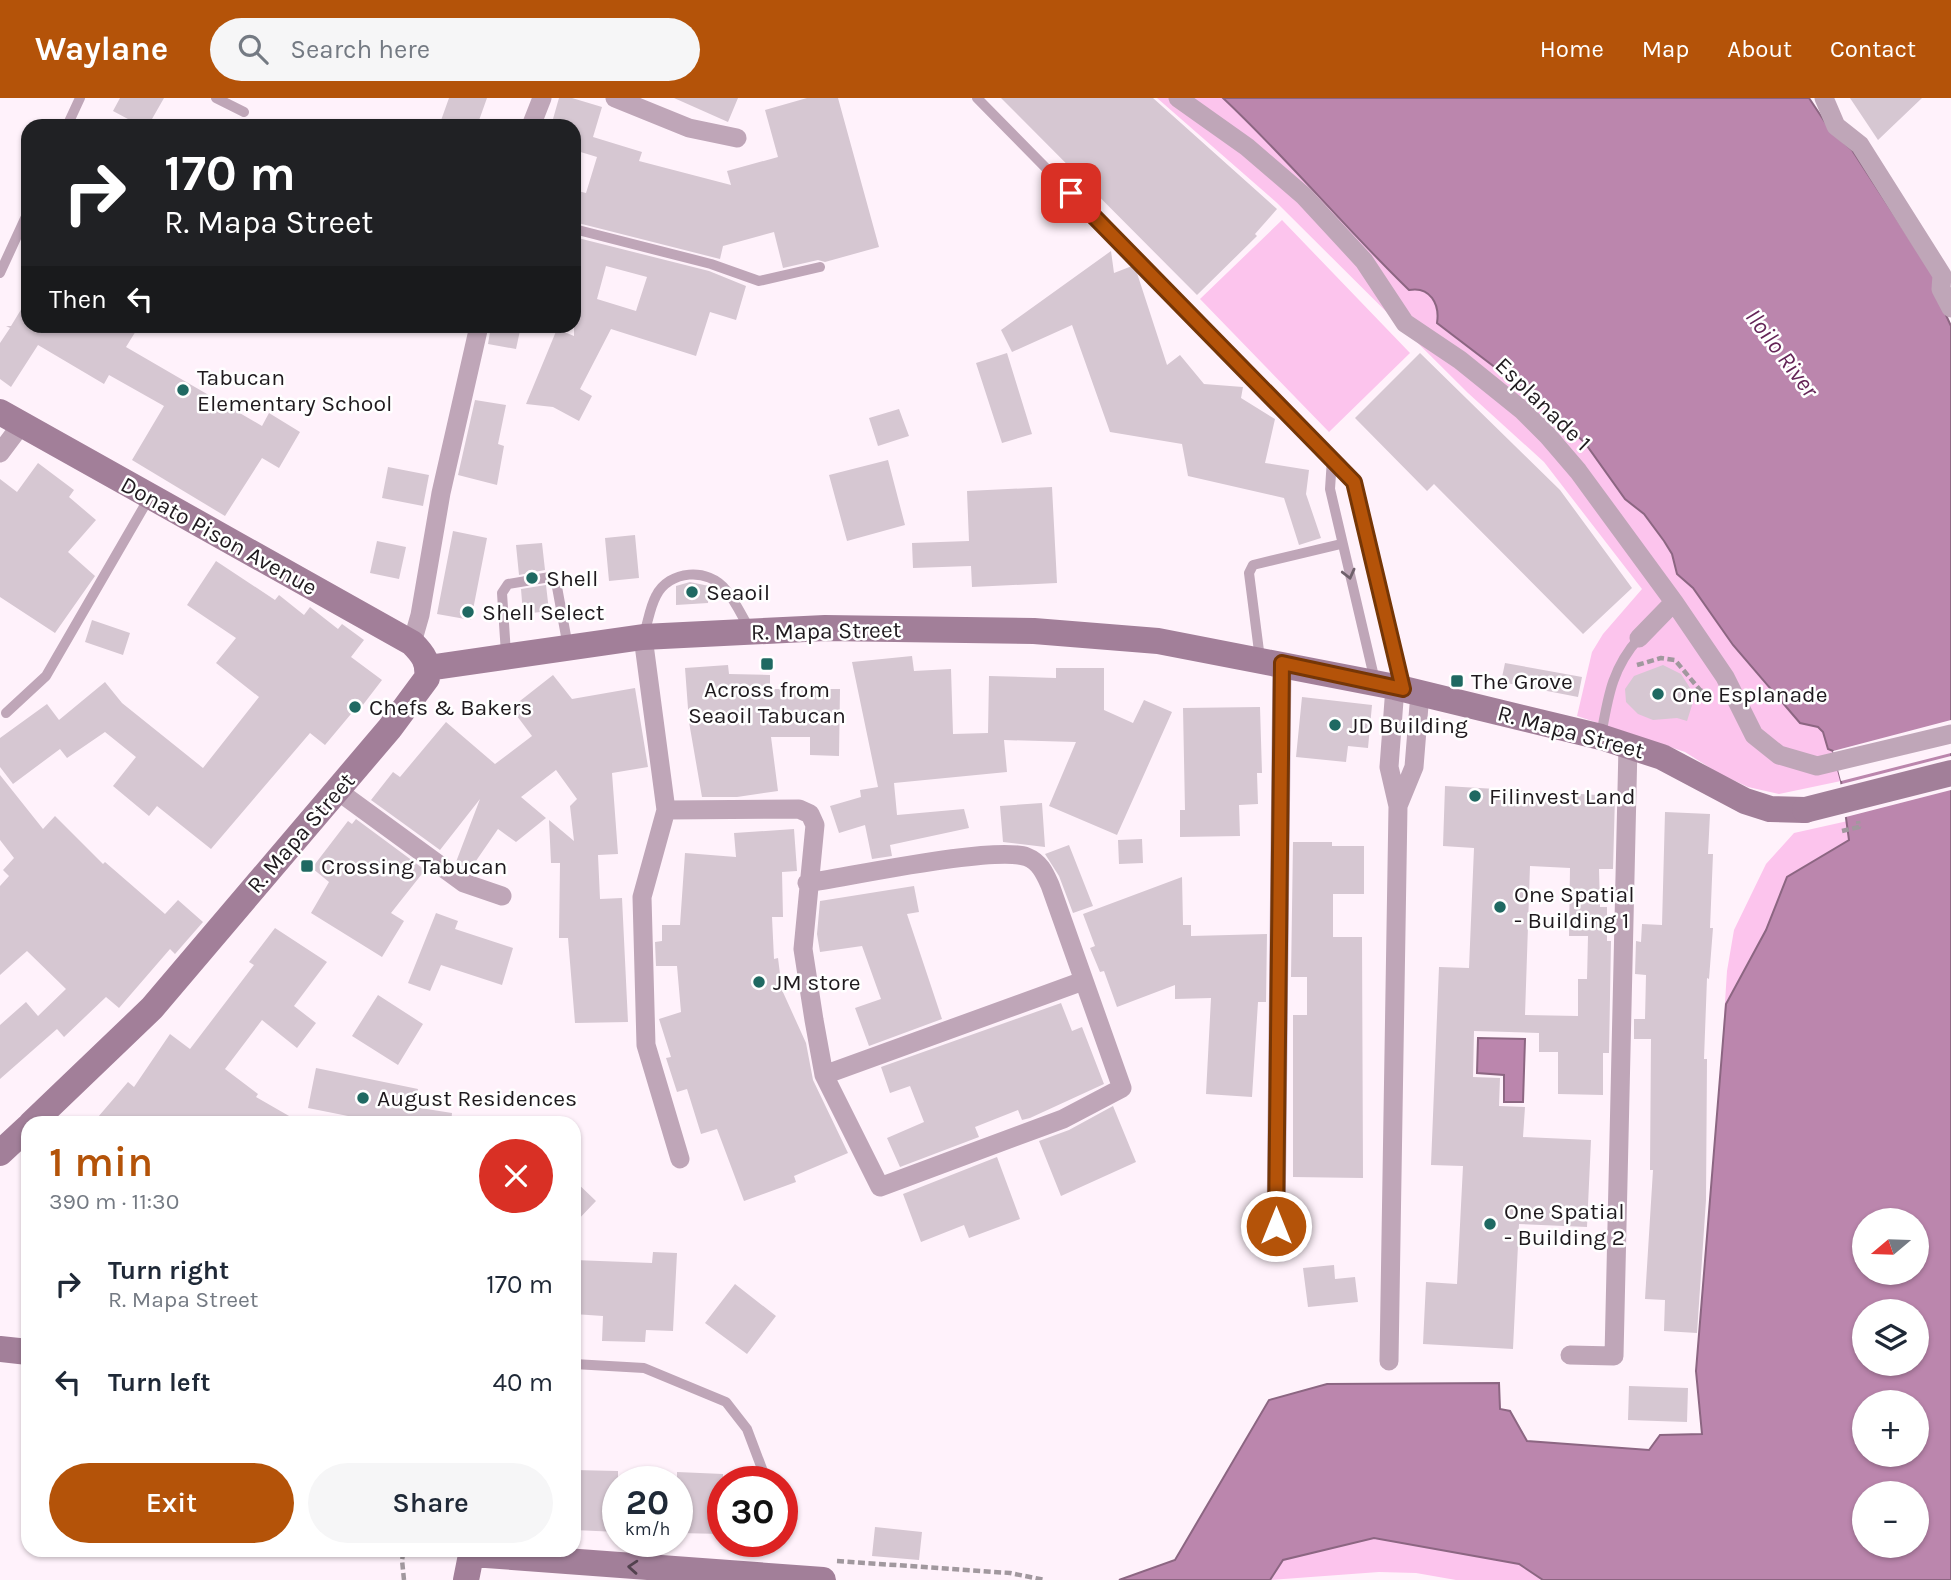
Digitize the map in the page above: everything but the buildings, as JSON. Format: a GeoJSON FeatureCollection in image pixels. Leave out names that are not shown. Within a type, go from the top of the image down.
{"type":"FeatureCollection","features":[{"type":"Feature","properties":{"kind":"main road","name":"Donato Pison Avenue"},"geometry":{"type":"LineString","coordinates":[[10,419],[412,643],[424,656],[428,668]]}},
{"type":"Feature","properties":{"kind":"main road","name":"R. Mapa Street"},"geometry":{"type":"LineString","coordinates":[[39,1116],[152,1008],[390,728],[427,678],[428,668],[643,637],[825,628],[1034,631],[1158,641],[1271,661],[1398,688],[1601,737],[1662,757],[1745,801],[1770,809],[1805,810],[1951,773]]}},
{"type":"Feature","properties":{"kind":"main road","name":"R. Mapa Street"},"geometry":{"type":"LineString","coordinates":[[0,1153],[21,1133]]}},
{"type":"Feature","properties":{"kind":"main road"},"geometry":{"type":"LineString","coordinates":[[0,1349],[21,1351]]}},
{"type":"Feature","properties":{"kind":"main road"},"geometry":{"type":"LineString","coordinates":[[467,1580],[471,1557]]}},
{"type":"Feature","properties":{"kind":"main road"},"geometry":{"type":"LineString","coordinates":[[535,1557],[823,1580]]}},
{"type":"Feature","properties":{"kind":"street"},"geometry":{"type":"LineString","coordinates":[[534,119],[542,98]]}},
{"type":"Feature","properties":{"kind":"street"},"geometry":{"type":"LineString","coordinates":[[615,98],[688,128],[737,138]]}},
{"type":"Feature","properties":{"kind":"street","name":"Esplanade 1"},"geometry":{"type":"LineString","coordinates":[[1178,98],[1247,147],[1304,196],[1364,261],[1405,323],[1460,360],[1548,436],[1578,471],[1674,602],[1725,677],[1754,735],[1765,747],[1799,763],[1817,766],[1836,764],[1951,734]]}},
{"type":"Feature","properties":{"kind":"street"},"geometry":{"type":"LineString","coordinates":[[1824,98],[1836,126],[1860,145],[1942,275],[1941,289],[1951,308]]}},
{"type":"Feature","properties":{"kind":"street"},"geometry":{"type":"LineString","coordinates":[[412,643],[420,615],[441,493],[477,333]]}},
{"type":"Feature","properties":{"kind":"street"},"geometry":{"type":"LineString","coordinates":[[0,453],[10,419]]}},
{"type":"Feature","properties":{"kind":"street"},"geometry":{"type":"LineString","coordinates":[[1639,638],[1674,602]]}},
{"type":"Feature","properties":{"kind":"street"},"geometry":{"type":"LineString","coordinates":[[643,637],[666,810],[642,897],[646,1045],[680,1159]]}},
{"type":"Feature","properties":{"kind":"street"},"geometry":{"type":"LineString","coordinates":[[1271,661],[1276,1226]]}},
{"type":"Feature","properties":{"kind":"street"},"geometry":{"type":"LineString","coordinates":[[1389,1361],[1398,806],[1389,767],[1398,688]]}},
{"type":"Feature","properties":{"kind":"street"},"geometry":{"type":"LineString","coordinates":[[1570,1355],[1614,1356],[1628,746]]}},
{"type":"Feature","properties":{"kind":"street"},"geometry":{"type":"LineString","coordinates":[[338,791],[464,883],[502,896]]}},
{"type":"Feature","properties":{"kind":"street"},"geometry":{"type":"LineString","coordinates":[[666,810],[799,809],[810,814],[815,825],[807,883],[803,948],[824,1075],[876,1185],[887,1187],[1063,1119],[1122,1088],[1042,868],[1026,857],[978,856],[807,883]]}},
{"type":"Feature","properties":{"kind":"street"},"geometry":{"type":"LineString","coordinates":[[824,1075],[1083,981]]}},
{"type":"Feature","properties":{"kind":"lane"},"geometry":{"type":"LineString","coordinates":[[70,119],[80,98]]}},
{"type":"Feature","properties":{"kind":"lane"},"geometry":{"type":"LineString","coordinates":[[216,98],[244,112]]}},
{"type":"Feature","properties":{"kind":"lane"},"geometry":{"type":"LineString","coordinates":[[977,98],[1354,482],[1398,688]]}},
{"type":"Feature","properties":{"kind":"lane"},"geometry":{"type":"LineString","coordinates":[[0,273],[21,227]]}},
{"type":"Feature","properties":{"kind":"lane"},"geometry":{"type":"LineString","coordinates":[[581,231],[711,264],[759,281],[820,267]]}},
{"type":"Feature","properties":{"kind":"lane"},"geometry":{"type":"LineString","coordinates":[[1332,459],[1330,489],[1342,544],[1398,688]]}},
{"type":"Feature","properties":{"kind":"lane"},"geometry":{"type":"LineString","coordinates":[[6,713],[46,676],[149,498]]}},
{"type":"Feature","properties":{"kind":"lane"},"geometry":{"type":"LineString","coordinates":[[1271,661],[1249,573],[1253,565],[1342,544]]}},
{"type":"Feature","properties":{"kind":"lane"},"geometry":{"type":"LineString","coordinates":[[643,637],[660,590],[675,578],[696,574],[717,581],[725,588],[751,632]]}},
{"type":"Feature","properties":{"kind":"lane"},"geometry":{"type":"LineString","coordinates":[[506,658],[502,593],[508,584],[550,578],[558,587],[569,649]]}},
{"type":"Feature","properties":{"kind":"lane"},"geometry":{"type":"LineString","coordinates":[[1601,737],[1609,688],[1622,656],[1639,638]]}},
{"type":"Feature","properties":{"kind":"lane"},"geometry":{"type":"LineString","coordinates":[[581,1364],[644,1368],[726,1402],[747,1429],[761,1466]]}},
{"type":"Feature","properties":{"kind":"path"},"geometry":{"type":"LineString","coordinates":[[1622,656],[1632,664],[1641,665],[1661,658],[1675,660],[1700,690],[1723,698],[1733,696]]}},
{"type":"Feature","properties":{"kind":"path"},"geometry":{"type":"LineString","coordinates":[[403,1557],[404,1580]]}},
{"type":"Feature","properties":{"kind":"shaded area"},"geometry":{"type":"Polygon","coordinates":[[[1157,98],[1241,98],[1554,382],[1672,554],[1677,574],[1807,665],[1841,781],[1779,794],[1748,787],[1718,773],[1685,752],[1577,716],[1592,652],[1603,634],[1642,589],[1544,462],[1468,393],[1276,202],[1157,98]]]}},
{"type":"Feature","properties":{"kind":"shaded area"},"geometry":{"type":"Polygon","coordinates":[[[1282,220],[1410,353],[1329,432],[1200,299],[1282,220]]]}},
{"type":"Feature","properties":{"kind":"shaded area"},"geometry":{"type":"Polygon","coordinates":[[[1879,814],[1696,1371],[1716,1143],[1727,971],[1734,930],[1766,864],[1794,833],[1879,814]]]}},
{"type":"Feature","properties":{"kind":"shaded area"},"geometry":{"type":"Polygon","coordinates":[[[1364,1524],[1479,1550],[1563,1580],[1456,1580],[1416,1573],[1379,1572],[1270,1580],[1282,1560],[1364,1524]]]}},
{"type":"Feature","properties":{"kind":"water","name":"Iloilo River"},"geometry":{"type":"Polygon","coordinates":[[[1223,98],[1809,98],[1831,131],[1852,150],[1934,276],[1934,289],[1951,326],[1951,1580],[1543,1580],[1519,1564],[1374,1538],[1283,1560],[1270,1580],[1119,1580],[1175,1560],[1269,1400],[1327,1384],[1499,1383],[1500,1409],[1510,1411],[1527,1441],[1649,1450],[1660,1435],[1702,1434],[1696,1371],[1726,1004],[1766,930],[1787,877],[1849,840],[1841,781],[1833,751],[1828,749],[1823,732],[1818,727],[1800,723],[1733,645],[1693,588],[1677,574],[1672,554],[1644,514],[1625,499],[1585,443],[1543,404],[1437,323],[1437,309],[1432,298],[1423,291],[1409,290],[1223,98]]]}},
{"type":"Feature","properties":{"kind":"water"},"geometry":{"type":"Polygon","coordinates":[[[1478,1038],[1525,1039],[1523,1102],[1504,1102],[1504,1075],[1477,1073],[1478,1038]]]}},
{"type":"Feature","properties":{"kind":"pier"},"geometry":{"type":"Polygon","coordinates":[[[1951,720],[1951,753],[1841,781],[1833,751],[1951,720]]]}},
{"type":"Feature","properties":{"kind":"pier"},"geometry":{"type":"Polygon","coordinates":[[[1951,756],[1951,790],[1842,818],[1838,785],[1951,756]]]}},
{"type":"Feature","properties":{"kind":"place","name":"Tabucan Elementary School"},"geometry":{"type":"Point","coordinates":[183,390]}},
{"type":"Feature","properties":{"kind":"place","name":"Shell"},"geometry":{"type":"Point","coordinates":[532,578]}},
{"type":"Feature","properties":{"kind":"place","name":"Seaoil"},"geometry":{"type":"Point","coordinates":[692,592]}},
{"type":"Feature","properties":{"kind":"place","name":"Shell Select"},"geometry":{"type":"Point","coordinates":[468,612]}},
{"type":"Feature","properties":{"kind":"place","name":"Across from Seaoil Tabucan"},"geometry":{"type":"Point","coordinates":[767,664]}},
{"type":"Feature","properties":{"kind":"place","name":"The Grove"},"geometry":{"type":"Point","coordinates":[1457,681]}},
{"type":"Feature","properties":{"kind":"place","name":"One Esplanade"},"geometry":{"type":"Point","coordinates":[1658,694]}},
{"type":"Feature","properties":{"kind":"place","name":"Chefs & Bakers"},"geometry":{"type":"Point","coordinates":[355,707]}},
{"type":"Feature","properties":{"kind":"place","name":"JD Building"},"geometry":{"type":"Point","coordinates":[1335,725]}},
{"type":"Feature","properties":{"kind":"place","name":"Filinvest Land"},"geometry":{"type":"Point","coordinates":[1475,796]}},
{"type":"Feature","properties":{"kind":"place","name":"Crossing Tabucan"},"geometry":{"type":"Point","coordinates":[307,866]}},
{"type":"Feature","properties":{"kind":"place","name":"One Spatial - Building 1"},"geometry":{"type":"Point","coordinates":[1500,907]}},
{"type":"Feature","properties":{"kind":"place","name":"JM store"},"geometry":{"type":"Point","coordinates":[759,982]}},
{"type":"Feature","properties":{"kind":"place","name":"August Residences"},"geometry":{"type":"Point","coordinates":[363,1098]}},
{"type":"Feature","properties":{"kind":"place","name":"One Spatial - Building 2"},"geometry":{"type":"Point","coordinates":[1490,1224]}},
{"type":"Feature","properties":{"kind":"route"},"geometry":{"type":"LineString","coordinates":[[1071,193],[1354,482],[1403,689],[1282,663],[1276,1226]]}}]}
